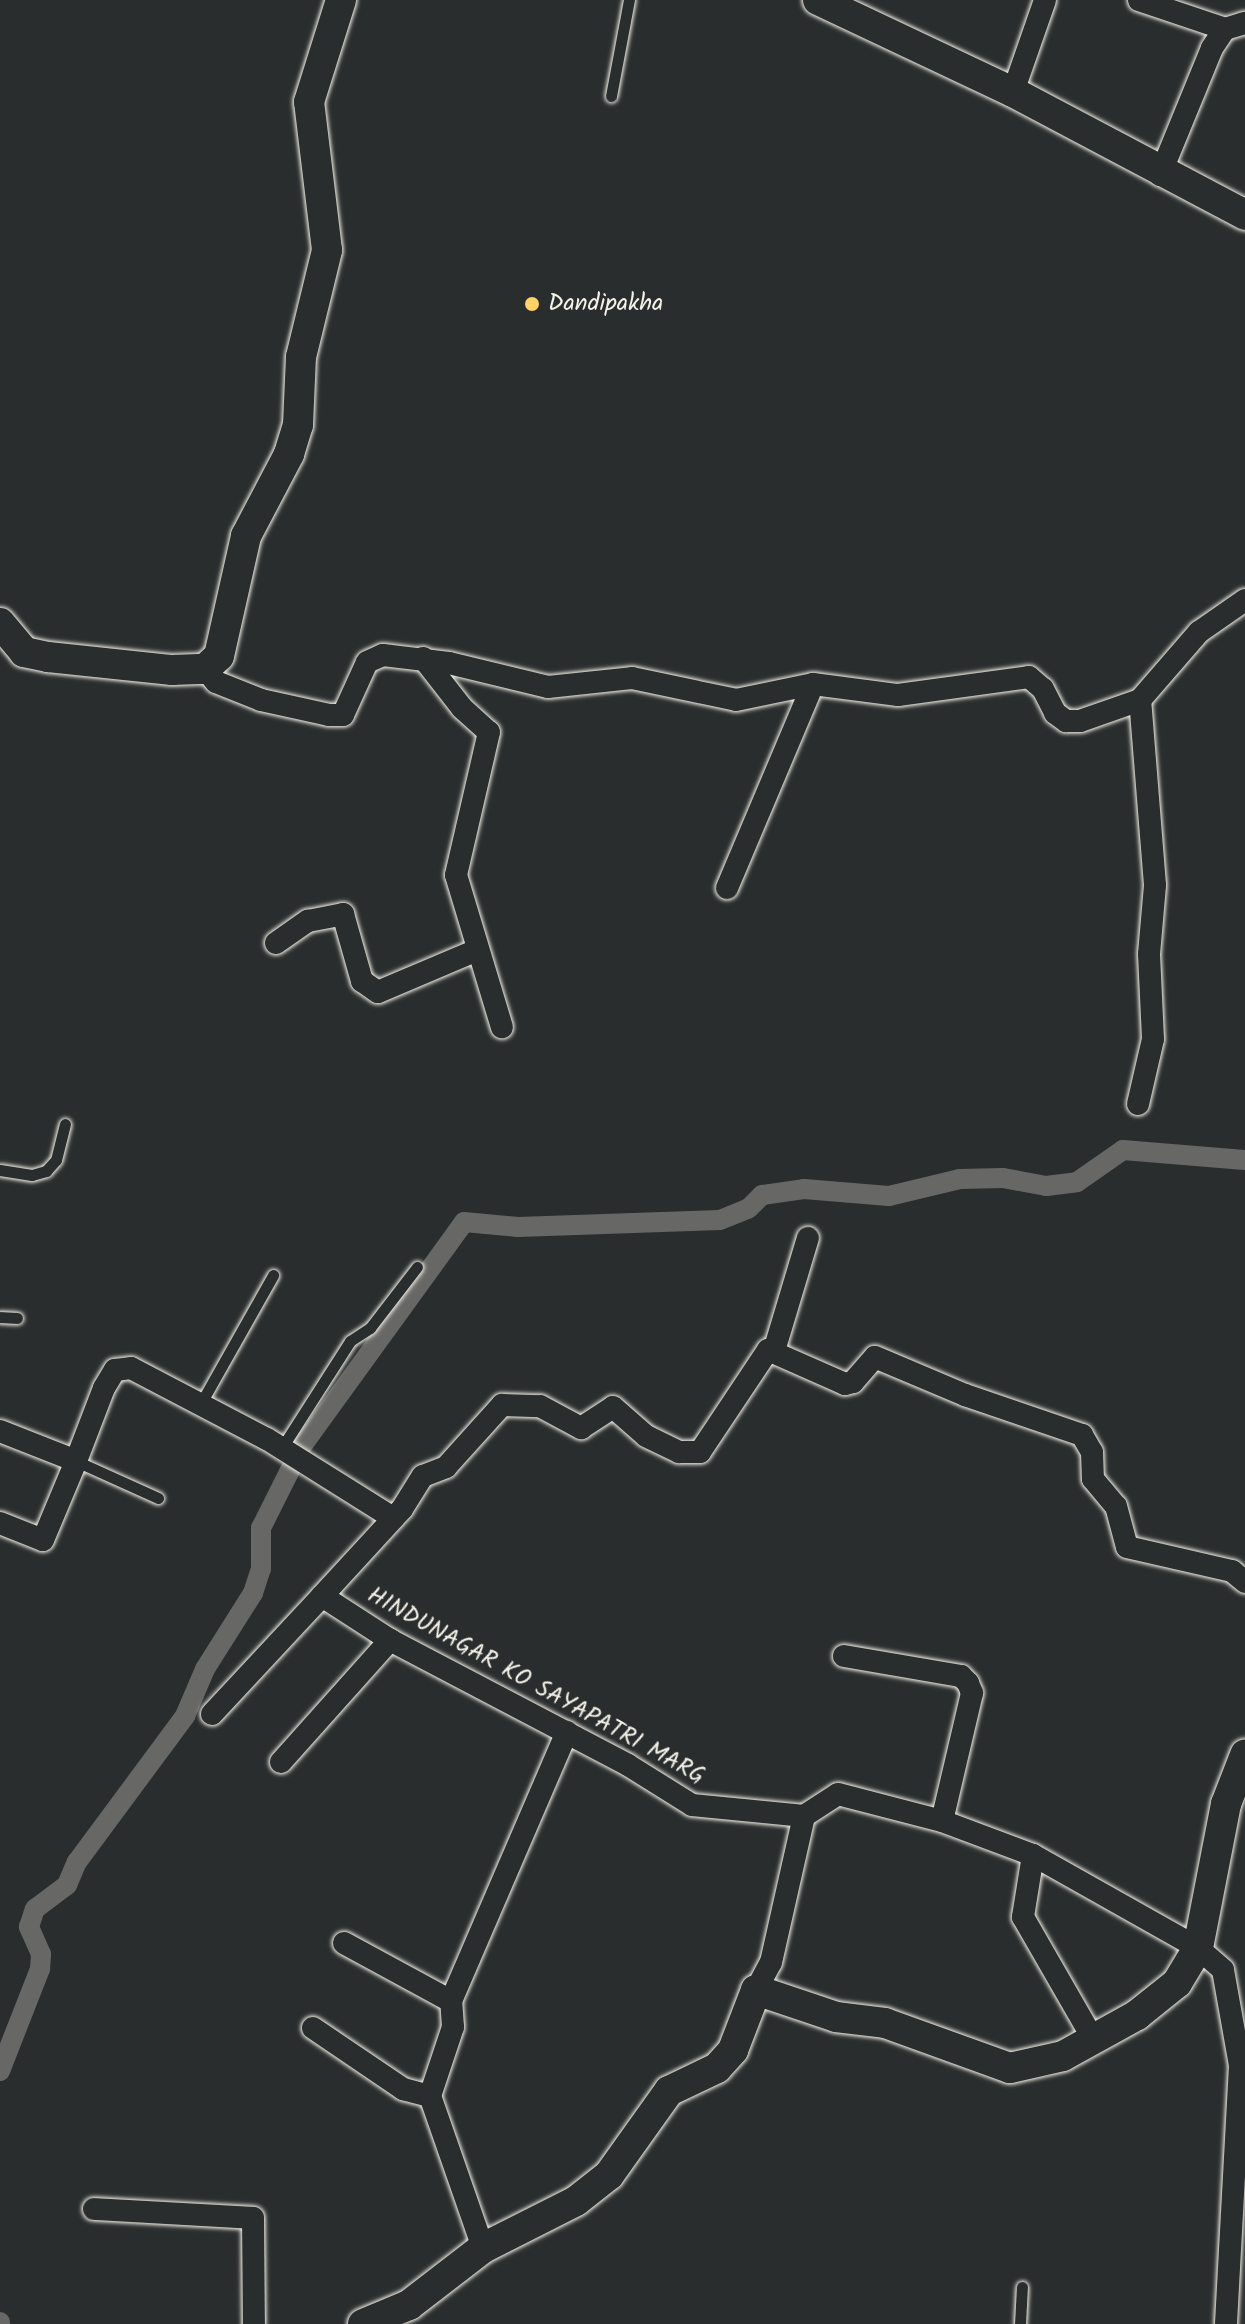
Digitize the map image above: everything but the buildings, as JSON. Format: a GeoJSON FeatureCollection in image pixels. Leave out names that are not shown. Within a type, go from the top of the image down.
{"type":"FeatureCollection","features":[{"type":"Feature","properties":{"kind":"main road"},"geometry":{"type":"LineString","coordinates":[[0,623],[12,643],[36,654],[172,670],[205,669],[219,656],[227,635],[246,536],[289,454],[298,425],[301,357],[327,250],[309,102],[341,0]]}},
{"type":"Feature","properties":{"kind":"main road"},"geometry":{"type":"LineString","coordinates":[[818,0],[1013,92],[1160,175],[1245,215]]}},
{"type":"Feature","properties":{"kind":"main road"},"geometry":{"type":"LineString","coordinates":[[363,2324],[409,2305],[483,2248],[576,2201],[609,2175],[669,2091],[717,2068],[733,2050],[756,1990],[836,2017],[885,2023],[1010,2068],[1063,2056],[1092,2037],[1137,2015],[1177,1983],[1198,1948],[1235,1807],[1245,1755]]}},
{"type":"Feature","properties":{"kind":"street"},"geometry":{"type":"LineString","coordinates":[[1013,92],[1045,0]]}},
{"type":"Feature","properties":{"kind":"street"},"geometry":{"type":"LineString","coordinates":[[1139,0],[1235,26]]}},
{"type":"Feature","properties":{"kind":"street"},"geometry":{"type":"LineString","coordinates":[[1160,175],[1212,48],[1235,26]]}},
{"type":"Feature","properties":{"kind":"street"},"geometry":{"type":"LineString","coordinates":[[205,669],[216,682],[261,700],[343,715],[367,662],[383,655],[423,658],[548,687],[632,678],[714,699],[736,700],[813,684],[898,695],[1029,677],[1066,721],[1080,721],[1140,700],[1199,632],[1245,600]]}},
{"type":"Feature","properties":{"kind":"street"},"geometry":{"type":"LineString","coordinates":[[423,658],[462,708],[489,732],[456,875],[502,1027]]}},
{"type":"Feature","properties":{"kind":"street"},"geometry":{"type":"LineString","coordinates":[[727,888],[813,684]]}},
{"type":"Feature","properties":{"kind":"street"},"geometry":{"type":"LineString","coordinates":[[1138,1104],[1153,1039],[1149,954],[1155,885],[1140,700]]}},
{"type":"Feature","properties":{"kind":"street"},"geometry":{"type":"LineString","coordinates":[[276,943],[308,921],[343,914],[362,981],[378,992],[477,950]]}},
{"type":"Feature","properties":{"kind":"street"},"geometry":{"type":"LineString","coordinates":[[774,1351],[808,1238]]}},
{"type":"Feature","properties":{"kind":"street"},"geometry":{"type":"LineString","coordinates":[[212,1714],[393,1518],[423,1476],[446,1467],[502,1405],[540,1406],[581,1428],[613,1407],[646,1436],[679,1452],[700,1452],[762,1355],[774,1351],[845,1384],[853,1382],[875,1357],[965,1395],[1082,1435],[1092,1452],[1093,1479],[1116,1506],[1127,1547],[1135,1553],[1232,1571],[1245,1582]]}},
{"type":"Feature","properties":{"kind":"street"},"geometry":{"type":"LineString","coordinates":[[0,1523],[43,1540],[115,1370],[131,1368],[201,1403],[393,1518]]}},
{"type":"Feature","properties":{"kind":"street"},"geometry":{"type":"LineString","coordinates":[[0,1431],[76,1461]]}},
{"type":"Feature","properties":{"kind":"street","name":"HINDUNAGAR KO SAYAPATRI MARG"},"geometry":{"type":"LineString","coordinates":[[322,1596],[390,1640],[567,1732],[692,1805],[804,1816]]}},
{"type":"Feature","properties":{"kind":"street"},"geometry":{"type":"LineString","coordinates":[[281,1762],[390,1640]]}},
{"type":"Feature","properties":{"kind":"street"},"geometry":{"type":"LineString","coordinates":[[844,1656],[961,1676],[968,1683],[972,1693],[942,1821]]}},
{"type":"Feature","properties":{"kind":"street"},"geometry":{"type":"LineString","coordinates":[[483,2248],[430,2096],[453,2027],[451,2001],[567,1732]]}},
{"type":"Feature","properties":{"kind":"street"},"geometry":{"type":"LineString","coordinates":[[756,1990],[771,1962],[804,1816],[838,1794],[942,1821],[1033,1855],[1198,1948],[1223,1970],[1240,2065],[1226,2324]]}},
{"type":"Feature","properties":{"kind":"street"},"geometry":{"type":"LineString","coordinates":[[1033,1855],[1023,1917],[1092,2037]]}},
{"type":"Feature","properties":{"kind":"street"},"geometry":{"type":"LineString","coordinates":[[344,1943],[451,2001]]}},
{"type":"Feature","properties":{"kind":"street"},"geometry":{"type":"LineString","coordinates":[[313,2028],[403,2089],[430,2096]]}},
{"type":"Feature","properties":{"kind":"street"},"geometry":{"type":"LineString","coordinates":[[94,2209],[253,2218],[254,2324]]}},
{"type":"Feature","properties":{"kind":"lane"},"geometry":{"type":"LineString","coordinates":[[611,96],[629,0]]}},
{"type":"Feature","properties":{"kind":"lane"},"geometry":{"type":"LineString","coordinates":[[0,1170],[32,1175],[46,1171],[56,1160],[65,1124]]}},
{"type":"Feature","properties":{"kind":"lane"},"geometry":{"type":"LineString","coordinates":[[282,1451],[350,1341],[370,1328],[417,1267]]}},
{"type":"Feature","properties":{"kind":"lane"},"geometry":{"type":"LineString","coordinates":[[201,1403],[273,1275]]}},
{"type":"Feature","properties":{"kind":"lane"},"geometry":{"type":"LineString","coordinates":[[0,1317],[17,1318]]}},
{"type":"Feature","properties":{"kind":"lane"},"geometry":{"type":"LineString","coordinates":[[76,1461],[158,1498]]}},
{"type":"Feature","properties":{"kind":"lane"},"geometry":{"type":"LineString","coordinates":[[1020,2324],[1022,2287]]}},
{"type":"Feature","properties":{"kind":"waterway"},"geometry":{"type":"LineString","coordinates":[[0,2071],[40,1969],[41,1954],[29,1927],[35,1909],[67,1885],[77,1862],[185,1716],[205,1669],[253,1593],[261,1569],[261,1528],[302,1446],[464,1222],[518,1227],[720,1220],[749,1208],[762,1195],[804,1189],[889,1196],[960,1179],[1003,1178],[1046,1186],[1077,1182],[1123,1150],[1245,1160]]}},
{"type":"Feature","properties":{"kind":"place","name":"Dandipakha"},"geometry":{"type":"Point","coordinates":[532,304]}}]}
